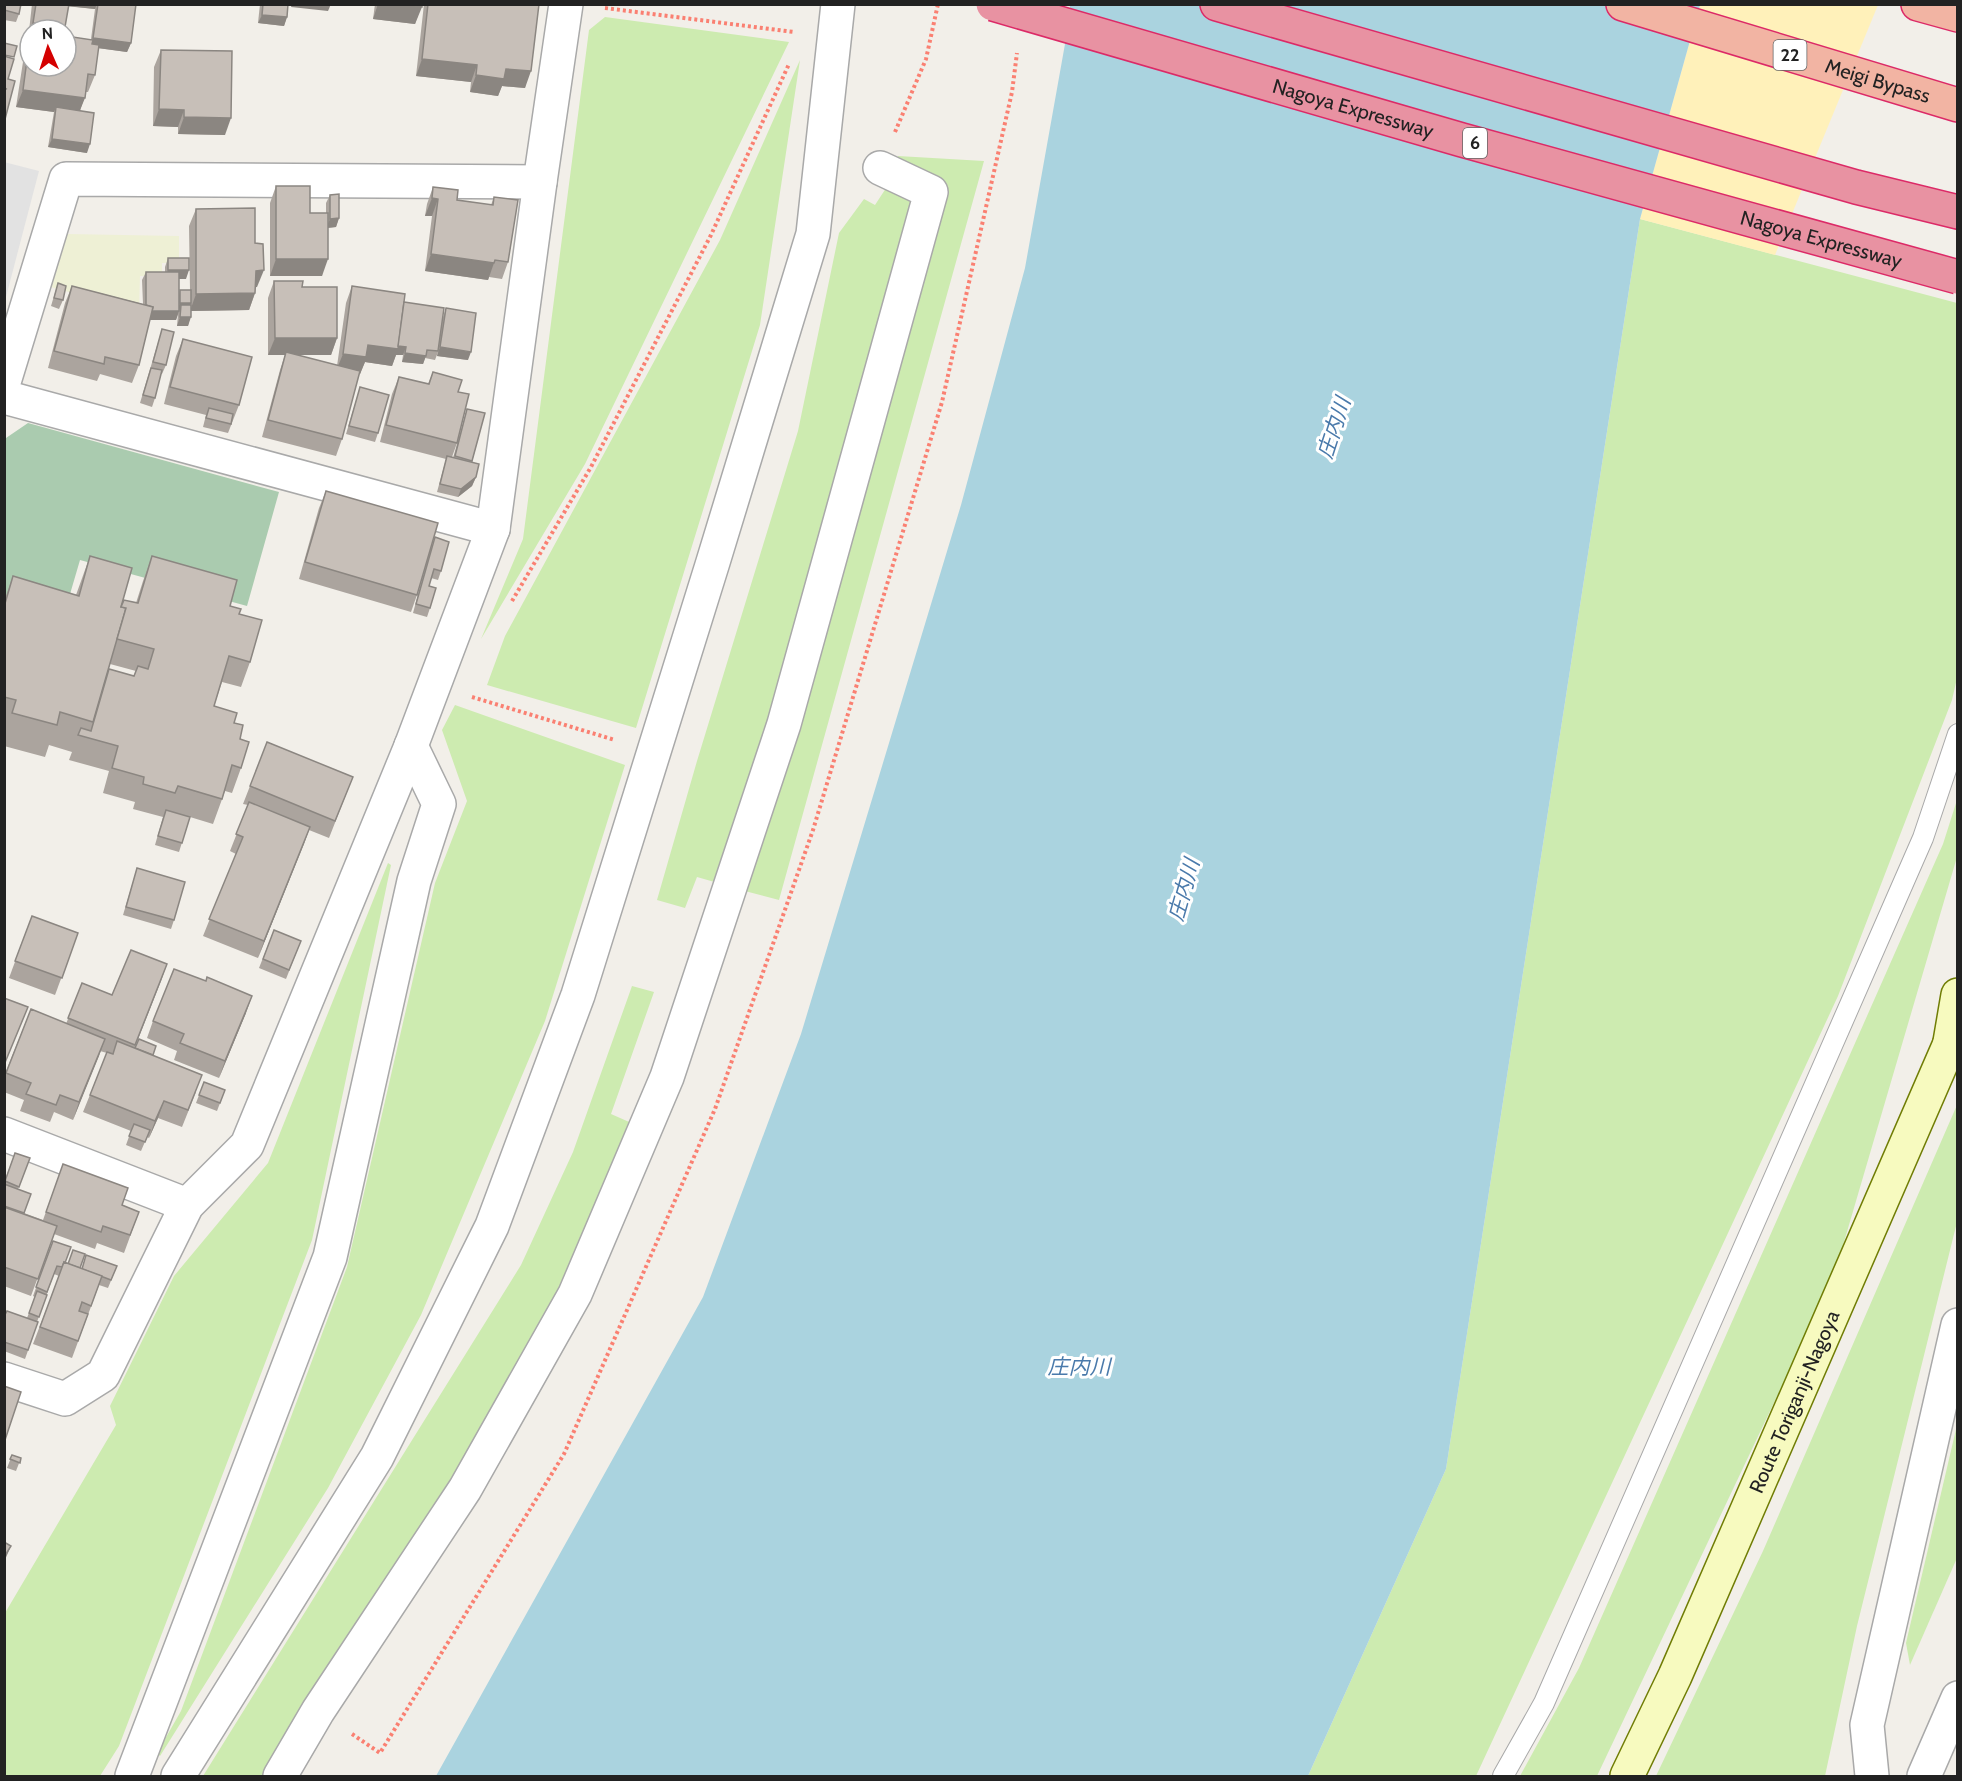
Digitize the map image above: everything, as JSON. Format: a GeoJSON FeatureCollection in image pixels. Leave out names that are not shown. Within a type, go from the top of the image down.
{"type":"FeatureCollection","features":[{"type":"Feature","properties":{"kind":"highway","name":"Nagoya Expressway"},"geometry":{"type":"LineString","coordinates":[[993,4],[1462,140],[1958,277]]}},
{"type":"Feature","properties":{"kind":"highway"},"geometry":{"type":"LineString","coordinates":[[1217,4],[1845,184],[1958,212]]}},
{"type":"Feature","properties":{"kind":"highway","name":"Meigi Bypass"},"geometry":{"type":"LineString","coordinates":[[1623,4],[1958,105]]}},
{"type":"Feature","properties":{"kind":"highway"},"geometry":{"type":"LineString","coordinates":[[1918,4],[1958,15]]}},
{"type":"Feature","properties":{"kind":"main road","name":"Route Toriganji-Nagoya"},"geometry":{"type":"LineString","coordinates":[[1627,1776],[1676,1676],[1954,1034],[1958,995]]}},
{"type":"Feature","properties":{"kind":"street"},"geometry":{"type":"LineString","coordinates":[[4,1379],[65,1399],[103,1375],[187,1204],[247,1145],[411,746],[493,529],[566,4]]}},
{"type":"Feature","properties":{"kind":"street"},"geometry":{"type":"LineString","coordinates":[[178,1776],[377,1457],[492,1226],[578,995],[813,234],[837,9]]}},
{"type":"Feature","properties":{"kind":"street"},"geometry":{"type":"LineString","coordinates":[[280,1776],[318,1711],[465,1489],[575,1294],[666,1077],[784,724],[931,192],[880,168]]}},
{"type":"Feature","properties":{"kind":"street"},"geometry":{"type":"LineString","coordinates":[[4,382],[66,179],[540,182]]}},
{"type":"Feature","properties":{"kind":"street"},"geometry":{"type":"LineString","coordinates":[[4,397],[493,529]]}},
{"type":"Feature","properties":{"kind":"street"},"geometry":{"type":"LineString","coordinates":[[132,1776],[330,1257],[414,881],[439,804],[411,746]]}},
{"type":"Feature","properties":{"kind":"street"},"geometry":{"type":"LineString","coordinates":[[4,1134],[187,1204]]}},
{"type":"Feature","properties":{"kind":"street"},"geometry":{"type":"LineString","coordinates":[[1872,1776],[1867,1725],[1958,1325]]}},
{"type":"Feature","properties":{"kind":"street"},"geometry":{"type":"LineString","coordinates":[[1924,1776],[1958,1698]]}},
{"type":"Feature","properties":{"kind":"lane"},"geometry":{"type":"LineString","coordinates":[[1503,1776],[1544,1703],[1918,848],[1958,735]]}},
{"type":"Feature","properties":{"kind":"path"},"geometry":{"type":"LineString","coordinates":[[604,8],[803,33],[804,29],[837,9]]}},
{"type":"Feature","properties":{"kind":"path"},"geometry":{"type":"LineString","coordinates":[[510,604],[591,467],[700,256],[793,54]]}},
{"type":"Feature","properties":{"kind":"path"},"geometry":{"type":"LineString","coordinates":[[434,685],[654,752]]}},
{"type":"Feature","properties":{"kind":"green space"},"geometry":{"type":"Polygon","coordinates":[[[605,17],[789,42],[585,464],[481,639],[523,539],[589,30],[605,17]]]}},
{"type":"Feature","properties":{"kind":"green space"},"geometry":{"type":"Polygon","coordinates":[[[800,60],[760,325],[636,728],[487,685],[505,636],[720,240],[800,60]]]}},
{"type":"Feature","properties":{"kind":"green space"},"geometry":{"type":"Polygon","coordinates":[[[898,156],[984,161],[779,900],[741,890],[939,188],[898,170],[898,156]]]}},
{"type":"Feature","properties":{"kind":"green space"},"geometry":{"type":"Polygon","coordinates":[[[890,182],[921,199],[725,885],[697,877],[685,908],[657,900],[798,431],[839,233],[864,199],[875,205],[890,182]]]}},
{"type":"Feature","properties":{"kind":"green space"},"geometry":{"type":"Polygon","coordinates":[[[1640,219],[1957,303],[1957,678],[1952,700],[1838,996],[1476,1776],[1308,1776],[1446,1469],[1640,219]]]}},
{"type":"Feature","properties":{"kind":"green space"},"geometry":{"type":"Polygon","coordinates":[[[67,234],[179,236],[179,263],[162,263],[162,276],[140,276],[139,312],[51,287],[67,234]]]}},
{"type":"Feature","properties":{"kind":"green space"},"geometry":{"type":"Polygon","coordinates":[[[28,423],[279,492],[247,606],[80,560],[63,618],[5,602],[5,445],[6,438],[28,423]]]}},
{"type":"Feature","properties":{"kind":"green space"},"geometry":{"type":"Polygon","coordinates":[[[455,705],[625,765],[545,1021],[421,1315],[328,1488],[160,1756],[157,1753],[181,1711],[347,1267],[435,883],[467,801],[442,730],[455,705]]]}},
{"type":"Feature","properties":{"kind":"green space"},"geometry":{"type":"Polygon","coordinates":[[[1957,800],[1957,857],[1834,1276],[1597,1776],[1520,1776],[1579,1668],[1943,844],[1957,800]]]}},
{"type":"Feature","properties":{"kind":"green space"},"geometry":{"type":"Polygon","coordinates":[[[388,863],[391,865],[312,1240],[119,1746],[100,1776],[5,1776],[5,1613],[116,1425],[110,1406],[174,1276],[268,1163],[388,863]]]}},
{"type":"Feature","properties":{"kind":"green space"},"geometry":{"type":"Polygon","coordinates":[[[632,986],[654,992],[611,1114],[636,1125],[566,1289],[457,1476],[266,1776],[203,1776],[521,1265],[573,1152],[632,986]]]}},
{"type":"Feature","properties":{"kind":"green space"},"geometry":{"type":"Polygon","coordinates":[[[1957,1105],[1957,1222],[1857,1626],[1825,1776],[1656,1776],[1763,1551],[1957,1105]]]}},
{"type":"Feature","properties":{"kind":"green space"},"geometry":{"type":"Polygon","coordinates":[[[1957,1425],[1957,1558],[1910,1665],[1906,1643],[1957,1425]]]}},
{"type":"Feature","properties":{"kind":"sand"},"geometry":{"type":"Polygon","coordinates":[[[1700,5],[1878,5],[1775,255],[1640,219],[1700,5]]]}},
{"type":"Feature","properties":{"kind":"shaded area"},"geometry":{"type":"Polygon","coordinates":[[[4,162],[39,171],[6,297],[4,296],[4,162]]]}},
{"type":"Feature","properties":{"kind":"water","name":"庄内川"},"geometry":{"type":"Polygon","coordinates":[[[1070,5],[1700,5],[1640,219],[1446,1469],[1308,1776],[436,1776],[703,1297],[801,1034],[961,505],[1025,268],[1070,16],[1070,5]]]}},
{"type":"Feature","properties":{"kind":"building"},"geometry":{"type":"Polygon","coordinates":[[[4,4],[21,4],[19,14],[4,10],[4,4]]]}},
{"type":"Feature","properties":{"kind":"building"},"geometry":{"type":"Polygon","coordinates":[[[36,4],[69,4],[67,18],[34,18],[36,4]]]}},
{"type":"Feature","properties":{"kind":"building"},"geometry":{"type":"Polygon","coordinates":[[[98,4],[136,4],[131,43],[93,38],[98,4]]]}},
{"type":"Feature","properties":{"kind":"building"},"geometry":{"type":"Polygon","coordinates":[[[263,4],[288,4],[287,17],[262,15],[263,4]]]}},
{"type":"Feature","properties":{"kind":"building"},"geometry":{"type":"Polygon","coordinates":[[[400,4],[422,4],[422,7],[400,4]]]}},
{"type":"Feature","properties":{"kind":"building"},"geometry":{"type":"Polygon","coordinates":[[[428,4],[539,4],[531,71],[506,69],[504,79],[476,75],[477,65],[422,59],[428,4]]]}},
{"type":"Feature","properties":{"kind":"building"},"geometry":{"type":"Polygon","coordinates":[[[78,38],[93,40],[92,44],[99,45],[95,75],[88,74],[85,98],[23,90],[25,78],[78,78],[78,38]]]}},
{"type":"Feature","properties":{"kind":"building"},"geometry":{"type":"Polygon","coordinates":[[[4,43],[17,46],[14,57],[4,55],[4,43]]]}},
{"type":"Feature","properties":{"kind":"building"},"geometry":{"type":"Polygon","coordinates":[[[161,50],[232,51],[231,118],[184,117],[184,110],[159,109],[161,50]]]}},
{"type":"Feature","properties":{"kind":"building"},"geometry":{"type":"Polygon","coordinates":[[[4,56],[14,59],[8,79],[15,81],[4,123],[4,89],[7,89],[4,88],[4,56]]]}},
{"type":"Feature","properties":{"kind":"building"},"geometry":{"type":"Polygon","coordinates":[[[56,107],[94,113],[90,144],[52,139],[56,107]]]}},
{"type":"Feature","properties":{"kind":"building"},"geometry":{"type":"Polygon","coordinates":[[[276,186],[310,186],[310,213],[328,213],[328,259],[276,259],[276,186]]]}},
{"type":"Feature","properties":{"kind":"building"},"geometry":{"type":"Polygon","coordinates":[[[433,187],[458,190],[457,200],[493,205],[494,197],[518,200],[508,262],[495,260],[494,263],[431,254],[438,199],[432,198],[433,187]]]}},
{"type":"Feature","properties":{"kind":"building"},"geometry":{"type":"Polygon","coordinates":[[[339,194],[339,218],[330,219],[330,195],[339,194]]]}},
{"type":"Feature","properties":{"kind":"building"},"geometry":{"type":"Polygon","coordinates":[[[255,208],[255,243],[263,244],[264,270],[256,271],[255,293],[196,294],[196,209],[255,208]]]}},
{"type":"Feature","properties":{"kind":"building"},"geometry":{"type":"Polygon","coordinates":[[[168,258],[189,258],[189,270],[168,270],[168,258]]]}},
{"type":"Feature","properties":{"kind":"building"},"geometry":{"type":"Polygon","coordinates":[[[146,272],[179,272],[179,311],[152,311],[153,307],[146,305],[146,272]]]}},
{"type":"Feature","properties":{"kind":"building"},"geometry":{"type":"Polygon","coordinates":[[[274,281],[303,281],[302,287],[337,287],[337,338],[275,338],[274,281]]]}},
{"type":"Feature","properties":{"kind":"building"},"geometry":{"type":"Polygon","coordinates":[[[58,283],[66,286],[63,300],[54,298],[58,283]]]}},
{"type":"Feature","properties":{"kind":"building"},"geometry":{"type":"Polygon","coordinates":[[[72,286],[153,307],[139,365],[105,357],[104,364],[54,351],[72,286]]]}},
{"type":"Feature","properties":{"kind":"building"},"geometry":{"type":"Polygon","coordinates":[[[352,286],[405,294],[398,349],[368,345],[366,357],[343,354],[352,286]]]}},
{"type":"Feature","properties":{"kind":"building"},"geometry":{"type":"Polygon","coordinates":[[[180,290],[191,290],[191,303],[180,303],[180,290]]]}},
{"type":"Feature","properties":{"kind":"building"},"geometry":{"type":"Polygon","coordinates":[[[404,302],[444,308],[438,351],[427,350],[426,356],[405,353],[406,347],[398,346],[404,302]]]}},
{"type":"Feature","properties":{"kind":"building"},"geometry":{"type":"Polygon","coordinates":[[[181,305],[191,305],[191,317],[180,317],[181,305]]]}},
{"type":"Feature","properties":{"kind":"building"},"geometry":{"type":"Polygon","coordinates":[[[446,308],[476,313],[471,352],[440,347],[446,308]]]}},
{"type":"Feature","properties":{"kind":"building"},"geometry":{"type":"Polygon","coordinates":[[[162,329],[174,332],[166,365],[153,362],[162,329]]]}},
{"type":"Feature","properties":{"kind":"building"},"geometry":{"type":"Polygon","coordinates":[[[183,339],[252,357],[239,405],[170,387],[183,339]]]}},
{"type":"Feature","properties":{"kind":"building"},"geometry":{"type":"Polygon","coordinates":[[[286,352],[360,371],[342,439],[268,420],[286,352]]]}},
{"type":"Feature","properties":{"kind":"building"},"geometry":{"type":"Polygon","coordinates":[[[151,368],[162,370],[155,398],[143,395],[151,368]]]}},
{"type":"Feature","properties":{"kind":"building"},"geometry":{"type":"Polygon","coordinates":[[[433,372],[462,380],[458,392],[469,394],[457,443],[386,425],[399,377],[429,384],[433,372]]]}},
{"type":"Feature","properties":{"kind":"building"},"geometry":{"type":"Polygon","coordinates":[[[360,387],[389,395],[378,433],[349,426],[360,387]]]}},
{"type":"Feature","properties":{"kind":"building"},"geometry":{"type":"Polygon","coordinates":[[[209,408],[233,414],[231,424],[206,418],[209,408]]]}},
{"type":"Feature","properties":{"kind":"building"},"geometry":{"type":"Polygon","coordinates":[[[467,409],[485,413],[472,461],[455,456],[467,409]]]}},
{"type":"Feature","properties":{"kind":"building"},"geometry":{"type":"Polygon","coordinates":[[[447,456],[479,464],[476,477],[461,489],[440,484],[447,456]]]}},
{"type":"Feature","properties":{"kind":"building"},"geometry":{"type":"Polygon","coordinates":[[[326,491],[438,523],[417,595],[305,562],[326,491]]]}},
{"type":"Feature","properties":{"kind":"building"},"geometry":{"type":"Polygon","coordinates":[[[435,537],[449,542],[441,571],[434,569],[429,586],[436,588],[430,608],[416,604],[435,537]]]}},
{"type":"Feature","properties":{"kind":"building"},"geometry":{"type":"Polygon","coordinates":[[[90,556],[132,568],[121,607],[126,608],[93,722],[60,712],[57,725],[12,713],[16,700],[4,697],[4,607],[13,576],[79,596],[90,556]]]}},
{"type":"Feature","properties":{"kind":"building"},"geometry":{"type":"Polygon","coordinates":[[[152,556],[237,580],[230,606],[241,609],[239,614],[262,620],[250,662],[229,656],[214,706],[237,713],[234,723],[243,725],[240,739],[249,742],[241,768],[232,765],[222,799],[178,786],[175,793],[143,784],[144,777],[112,768],[118,746],[78,735],[81,728],[91,731],[109,669],[134,676],[138,666],[148,669],[154,649],[117,639],[126,608],[121,607],[124,600],[138,603],[152,556]]]}},
{"type":"Feature","properties":{"kind":"building"},"geometry":{"type":"Polygon","coordinates":[[[267,742],[353,777],[335,821],[250,786],[267,742]]]}},
{"type":"Feature","properties":{"kind":"building"},"geometry":{"type":"Polygon","coordinates":[[[249,802],[310,827],[264,941],[209,919],[243,837],[236,834],[249,802]]]}},
{"type":"Feature","properties":{"kind":"building"},"geometry":{"type":"Polygon","coordinates":[[[166,810],[190,817],[182,843],[158,836],[166,810]]]}},
{"type":"Feature","properties":{"kind":"building"},"geometry":{"type":"Polygon","coordinates":[[[137,868],[185,882],[174,920],[126,907],[137,868]]]}},
{"type":"Feature","properties":{"kind":"building"},"geometry":{"type":"Polygon","coordinates":[[[32,916],[78,933],[62,978],[15,961],[32,916]]]}},
{"type":"Feature","properties":{"kind":"building"},"geometry":{"type":"Polygon","coordinates":[[[274,930],[301,941],[289,970],[263,959],[274,930]]]}},
{"type":"Feature","properties":{"kind":"building"},"geometry":{"type":"Polygon","coordinates":[[[131,950],[167,964],[135,1045],[68,1018],[82,983],[112,995],[131,950]]]}},
{"type":"Feature","properties":{"kind":"building"},"geometry":{"type":"Polygon","coordinates":[[[174,969],[206,981],[207,977],[252,996],[225,1061],[180,1043],[184,1034],[153,1021],[174,969]]]}},
{"type":"Feature","properties":{"kind":"building"},"geometry":{"type":"Polygon","coordinates":[[[4,998],[28,1007],[4,1065],[4,998]]]}},
{"type":"Feature","properties":{"kind":"building"},"geometry":{"type":"Polygon","coordinates":[[[31,1009],[105,1039],[79,1102],[60,1095],[56,1105],[26,1094],[31,1083],[6,1073],[31,1009]]]}},
{"type":"Feature","properties":{"kind":"building"},"geometry":{"type":"Polygon","coordinates":[[[139,1039],[156,1046],[153,1055],[135,1048],[139,1039]]]}},
{"type":"Feature","properties":{"kind":"building"},"geometry":{"type":"Polygon","coordinates":[[[117,1041],[202,1075],[188,1110],[164,1101],[155,1121],[90,1095],[107,1052],[113,1054],[117,1041]]]}},
{"type":"Feature","properties":{"kind":"building"},"geometry":{"type":"Polygon","coordinates":[[[204,1082],[225,1090],[220,1103],[199,1095],[204,1082]]]}},
{"type":"Feature","properties":{"kind":"building"},"geometry":{"type":"Polygon","coordinates":[[[134,1124],[150,1130],[145,1142],[129,1136],[134,1124]]]}},
{"type":"Feature","properties":{"kind":"building"},"geometry":{"type":"Polygon","coordinates":[[[15,1153],[30,1158],[19,1187],[5,1181],[15,1153]]]}},
{"type":"Feature","properties":{"kind":"building"},"geometry":{"type":"Polygon","coordinates":[[[63,1164],[128,1188],[122,1205],[139,1212],[130,1235],[103,1226],[101,1232],[46,1212],[63,1164]]]}},
{"type":"Feature","properties":{"kind":"building"},"geometry":{"type":"Polygon","coordinates":[[[4,1184],[31,1194],[24,1213],[4,1206],[4,1184]]]}},
{"type":"Feature","properties":{"kind":"building"},"geometry":{"type":"Polygon","coordinates":[[[4,1207],[57,1226],[38,1279],[4,1267],[4,1207]]]}},
{"type":"Feature","properties":{"kind":"building"},"geometry":{"type":"Polygon","coordinates":[[[53,1241],[71,1247],[65,1263],[62,1267],[57,1266],[47,1292],[36,1287],[53,1241]]]}},
{"type":"Feature","properties":{"kind":"building"},"geometry":{"type":"Polygon","coordinates":[[[73,1250],[85,1254],[80,1268],[68,1264],[73,1250]]]}},
{"type":"Feature","properties":{"kind":"building"},"geometry":{"type":"Polygon","coordinates":[[[86,1255],[117,1266],[111,1280],[82,1269],[86,1255]]]}},
{"type":"Feature","properties":{"kind":"building"},"geometry":{"type":"Polygon","coordinates":[[[64,1262],[102,1276],[91,1306],[82,1302],[79,1311],[88,1314],[78,1341],[40,1327],[64,1262]]]}},
{"type":"Feature","properties":{"kind":"building"},"geometry":{"type":"Polygon","coordinates":[[[37,1291],[47,1295],[39,1317],[29,1313],[37,1291]]]}},
{"type":"Feature","properties":{"kind":"building"},"geometry":{"type":"Polygon","coordinates":[[[7,1311],[38,1322],[28,1350],[4,1342],[4,1316],[7,1311]]]}},
{"type":"Feature","properties":{"kind":"building"},"geometry":{"type":"Polygon","coordinates":[[[4,1386],[21,1392],[5,1440],[4,1440],[4,1386]]]}},
{"type":"Feature","properties":{"kind":"building"},"geometry":{"type":"Polygon","coordinates":[[[12,1455],[21,1458],[20,1463],[10,1459],[12,1455]]]}},
{"type":"Feature","properties":{"kind":"building"},"geometry":{"type":"Polygon","coordinates":[[[4,1542],[11,1546],[4,1557],[4,1542]]]}}]}
